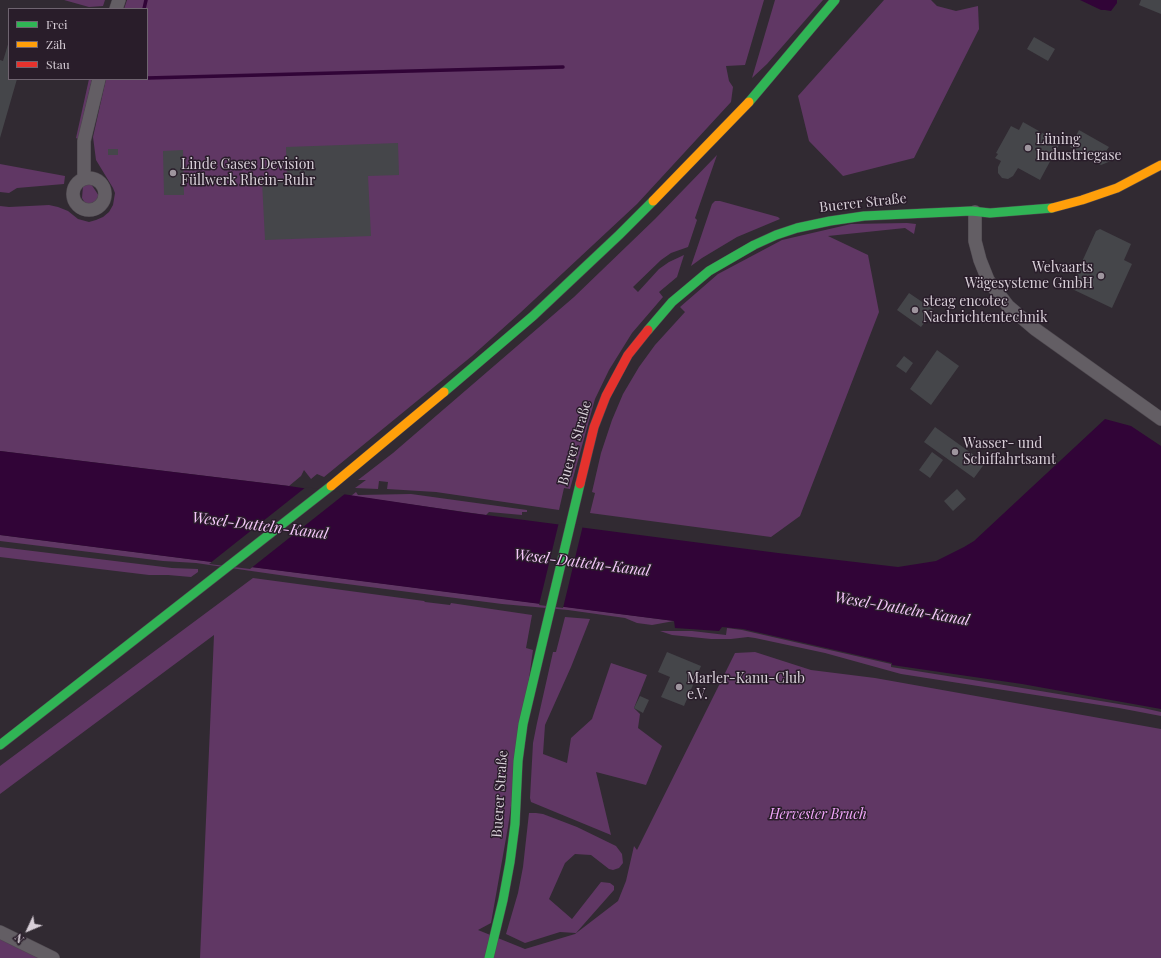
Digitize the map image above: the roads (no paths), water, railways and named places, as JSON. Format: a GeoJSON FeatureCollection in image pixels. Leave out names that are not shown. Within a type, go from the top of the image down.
{"type":"FeatureCollection","features":[{"type":"Feature","properties":{"kind":"street"},"geometry":{"type":"LineString","coordinates":[[0,745],[341,478],[533,316],[619,236],[719,134],[761,89],[835,0]]}},
{"type":"Feature","properties":{"kind":"street"},"geometry":{"type":"LineString","coordinates":[[84,179],[84,142],[99,80]]}},
{"type":"Feature","properties":{"kind":"street","name":"Buerer Straße"},"geometry":{"type":"LineString","coordinates":[[489,958],[503,900],[510,862],[515,824],[518,761],[523,724],[594,427],[616,375],[628,355],[651,326],[677,297],[709,271],[739,252],[776,235],[797,228],[830,220],[864,216],[1047,209],[1117,188],[1161,165]]}},
{"type":"Feature","properties":{"kind":"street"},"geometry":{"type":"LineString","coordinates":[[976,212],[975,241],[980,260],[988,280],[1008,306],[1035,329],[1161,419]]}},
{"type":"Feature","properties":{"kind":"street"},"geometry":{"type":"LineString","coordinates":[[0,932],[53,958]]}},
{"type":"Feature","properties":{"kind":"water"},"geometry":{"type":"Polygon","coordinates":[[[1080,0],[1117,0],[1117,3],[1111,11],[1101,10],[1080,0]]]}},
{"type":"Feature","properties":{"kind":"water","name":"Wesel-Datteln-Kanal"},"geometry":{"type":"Polygon","coordinates":[[[1105,419],[1131,426],[1161,446],[1161,709],[1022,684],[892,665],[892,663],[743,629],[722,627],[719,631],[675,628],[674,621],[0,535],[0,451],[289,486],[463,512],[898,567],[936,561],[974,541],[1105,419]]]}},
{"type":"Feature","properties":{"kind":"waterway"},"geometry":{"type":"LineString","coordinates":[[144,8],[146,0]]}},
{"type":"Feature","properties":{"kind":"waterway"},"geometry":{"type":"LineString","coordinates":[[148,78],[563,67]]}},
{"type":"Feature","properties":{"kind":"place","name":"Lüning Industriegase"},"geometry":{"type":"Point","coordinates":[1028,148]}},
{"type":"Feature","properties":{"kind":"place","name":"Linde Gases Devision Füllwerk Rhein-Ruhr"},"geometry":{"type":"Point","coordinates":[173,173]}},
{"type":"Feature","properties":{"kind":"place","name":"Welvaarts Wägesysteme GmbH"},"geometry":{"type":"Point","coordinates":[1101,276]}},
{"type":"Feature","properties":{"kind":"place","name":"steag encotec Nachrichtentechnik"},"geometry":{"type":"Point","coordinates":[915,310]}},
{"type":"Feature","properties":{"kind":"place","name":"Wasser- und Schiffahrtsamt"},"geometry":{"type":"Point","coordinates":[955,452]}},
{"type":"Feature","properties":{"kind":"place","name":"Marler-Kanu-Club e.V."},"geometry":{"type":"Point","coordinates":[679,687]}},
{"type":"Feature","properties":{"kind":"park label","name":"Hervester Bruch"},"geometry":{"type":"Point","coordinates":[818,815]}}]}
